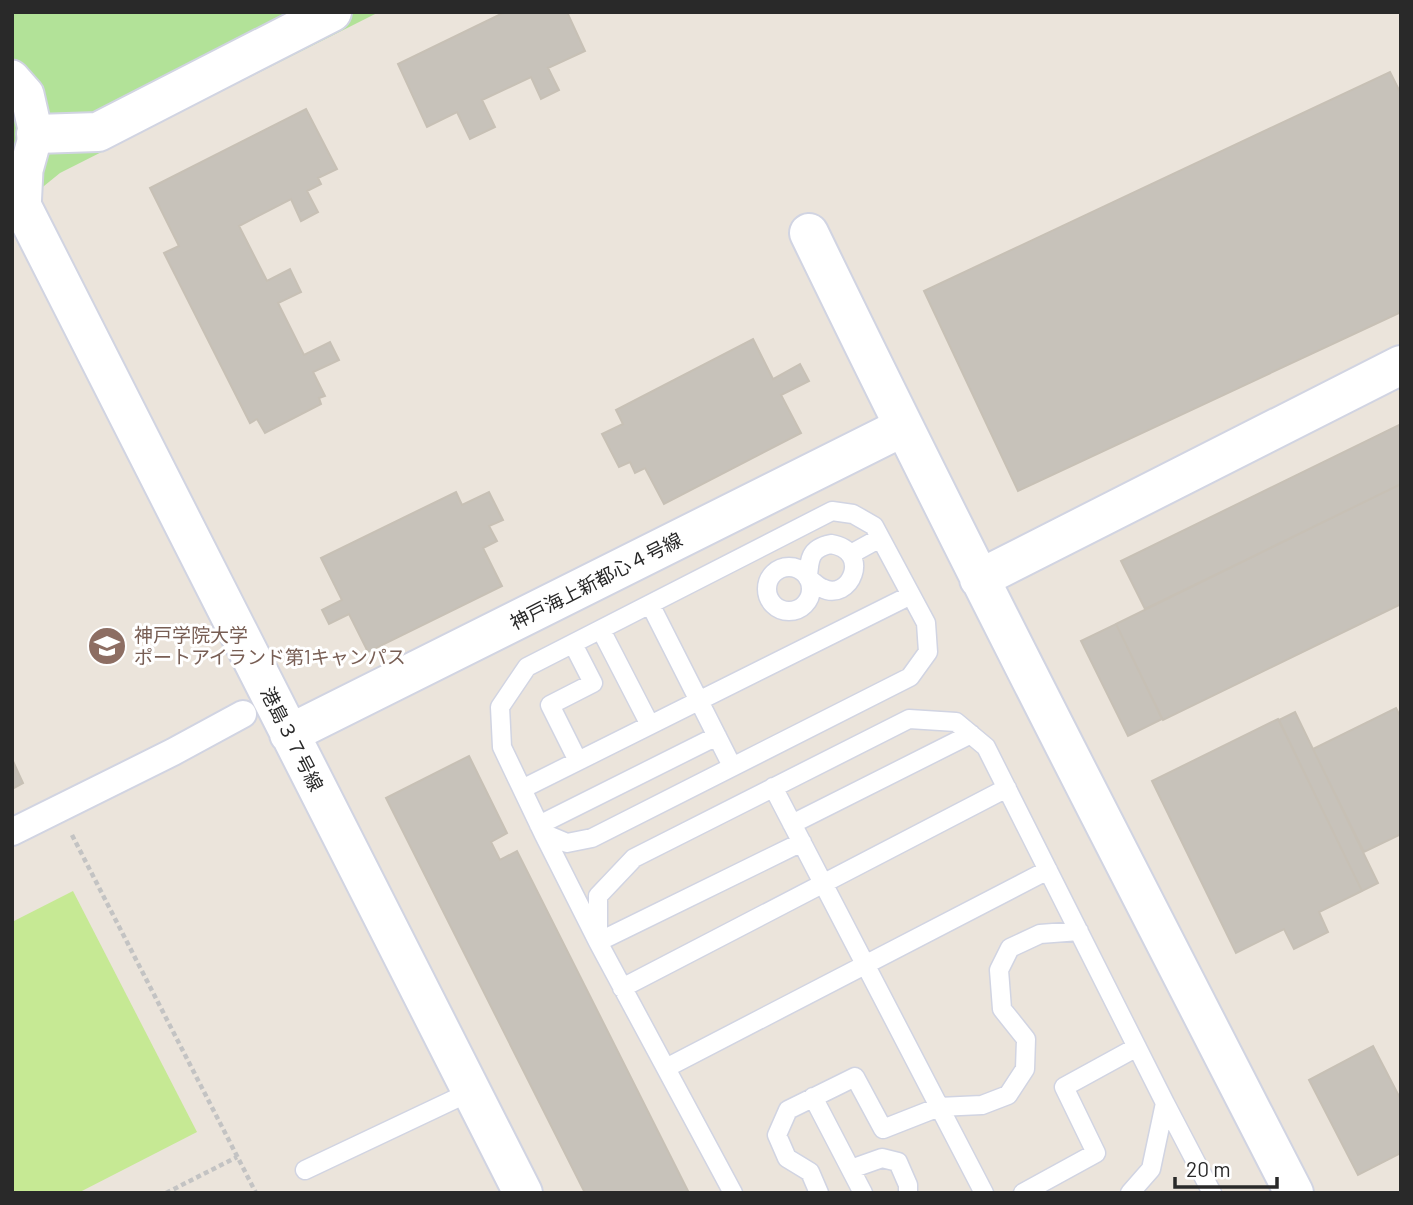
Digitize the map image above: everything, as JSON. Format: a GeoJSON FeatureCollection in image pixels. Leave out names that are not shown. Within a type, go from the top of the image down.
{"type":"FeatureCollection","features":[{"type":"Feature","properties":{"kind":"street"},"geometry":{"type":"LineString","coordinates":[[36,134],[98,132],[332,12]]}},
{"type":"Feature","properties":{"kind":"street"},"geometry":{"type":"LineString","coordinates":[[12,77],[27,94],[36,134],[18,207]]}},
{"type":"Feature","properties":{"kind":"street","name":"港島３７号線"},"geometry":{"type":"LineString","coordinates":[[18,207],[523,1193]]}},
{"type":"Feature","properties":{"kind":"street"},"geometry":{"type":"LineString","coordinates":[[808,233],[979,579],[1294,1193]]}},
{"type":"Feature","properties":{"kind":"street"},"geometry":{"type":"LineString","coordinates":[[979,579],[1401,365]]}},
{"type":"Feature","properties":{"kind":"street","name":"神戸海上新都心４号線"},"geometry":{"type":"LineString","coordinates":[[289,734],[903,427]]}},
{"type":"Feature","properties":{"kind":"street"},"geometry":{"type":"LineString","coordinates":[[12,832],[243,714]]}},
{"type":"Feature","properties":{"kind":"lane"},"geometry":{"type":"LineString","coordinates":[[541,829],[567,843],[592,838],[910,677],[928,652],[926,623],[874,526],[853,514],[832,511],[527,667],[500,707],[502,747],[541,829],[622,988],[733,1193]]}},
{"type":"Feature","properties":{"kind":"lane"},"geometry":{"type":"LineString","coordinates":[[851,554],[880,538]]}},
{"type":"Feature","properties":{"kind":"lane"},"geometry":{"type":"LineString","coordinates":[[831,544],[846,549],[851,554],[855,569],[849,583],[843,588],[828,590],[808,578],[809,562],[817,549],[824,545],[831,544]]}},
{"type":"Feature","properties":{"kind":"lane"},"geometry":{"type":"LineString","coordinates":[[522,789],[911,596]]}},
{"type":"Feature","properties":{"kind":"lane"},"geometry":{"type":"LineString","coordinates":[[650,604],[733,766]]}},
{"type":"Feature","properties":{"kind":"lane"},"geometry":{"type":"LineString","coordinates":[[601,630],[650,725]]}},
{"type":"Feature","properties":{"kind":"lane"},"geometry":{"type":"LineString","coordinates":[[573,644],[593,683],[550,705],[578,761]]}},
{"type":"Feature","properties":{"kind":"lane"},"geometry":{"type":"LineString","coordinates":[[598,942],[598,896],[634,858],[909,719],[956,722],[986,747],[1212,1193]]}},
{"type":"Feature","properties":{"kind":"lane"},"geometry":{"type":"LineString","coordinates":[[792,824],[971,734]]}},
{"type":"Feature","properties":{"kind":"lane"},"geometry":{"type":"LineString","coordinates":[[541,829],[717,736]]}},
{"type":"Feature","properties":{"kind":"lane"},"geometry":{"type":"LineString","coordinates":[[774,788],[984,1193]]}},
{"type":"Feature","properties":{"kind":"lane"},"geometry":{"type":"LineString","coordinates":[[622,988],[1007,788]]}},
{"type":"Feature","properties":{"kind":"lane"},"geometry":{"type":"LineString","coordinates":[[598,942],[802,842]]}},
{"type":"Feature","properties":{"kind":"lane"},"geometry":{"type":"LineString","coordinates":[[666,1068],[1048,870]]}},
{"type":"Feature","properties":{"kind":"lane"},"geometry":{"type":"LineString","coordinates":[[819,1193],[810,1172],[787,1158],[777,1135],[788,1110],[855,1077],[883,1129],[939,1107],[982,1105],[1008,1095],[1025,1069],[1026,1040],[1002,1009],[999,970],[1010,948],[1040,934],[1079,931]]}},
{"type":"Feature","properties":{"kind":"lane"},"geometry":{"type":"LineString","coordinates":[[1023,1193],[1096,1153],[1064,1087],[1137,1048]]}},
{"type":"Feature","properties":{"kind":"lane"},"geometry":{"type":"LineString","coordinates":[[305,1170],[472,1091]]}},
{"type":"Feature","properties":{"kind":"lane"},"geometry":{"type":"LineString","coordinates":[[813,1097],[863,1193]]}},
{"type":"Feature","properties":{"kind":"lane"},"geometry":{"type":"LineString","coordinates":[[1130,1193],[1151,1169],[1165,1103]]}},
{"type":"Feature","properties":{"kind":"lane"},"geometry":{"type":"LineString","coordinates":[[851,1169],[882,1158],[898,1162],[908,1185],[908,1193]]}},
{"type":"Feature","properties":{"kind":"path"},"geometry":{"type":"LineString","coordinates":[[59,809],[256,1193]]}},
{"type":"Feature","properties":{"kind":"path"},"geometry":{"type":"LineString","coordinates":[[166,1193],[237,1157]]}},
{"type":"Feature","properties":{"kind":"green space"},"geometry":{"type":"Polygon","coordinates":[[[12,12],[379,12],[60,173],[12,212],[12,12]]]}},
{"type":"Feature","properties":{"kind":"green space"},"geometry":{"type":"Polygon","coordinates":[[[73,891],[197,1132],[78,1193],[12,1193],[12,922],[73,891]]]}},
{"type":"Feature","properties":{"kind":"building"},"geometry":{"type":"Polygon","coordinates":[[[505,12],[567,12],[585,51],[548,68],[559,90],[541,99],[531,77],[482,100],[495,127],[470,139],[457,112],[427,127],[398,64],[505,12]]]}},
{"type":"Feature","properties":{"kind":"building"},"geometry":{"type":"Polygon","coordinates":[[[1390,72],[1401,94],[1401,312],[1018,491],[924,291],[1390,72]]]}},
{"type":"Feature","properties":{"kind":"building"},"geometry":{"type":"Polygon","coordinates":[[[306,109],[337,169],[318,178],[321,184],[307,191],[318,212],[301,221],[291,199],[239,226],[267,281],[290,269],[301,292],[278,303],[304,355],[330,342],[339,360],[313,372],[325,396],[319,398],[321,404],[265,433],[257,419],[250,423],[164,253],[179,246],[150,188],[306,109]]]}},
{"type":"Feature","properties":{"kind":"building"},"geometry":{"type":"Polygon","coordinates":[[[753,339],[773,379],[800,364],[809,381],[781,395],[801,433],[664,504],[645,468],[635,473],[630,462],[619,467],[602,434],[623,424],[616,410],[753,339]]]}},
{"type":"Feature","properties":{"kind":"building"},"geometry":{"type":"Polygon","coordinates":[[[1401,424],[1401,484],[1145,609],[1121,561],[1401,424]]]}},
{"type":"Feature","properties":{"kind":"building"},"geometry":{"type":"Polygon","coordinates":[[[1401,484],[1401,604],[1163,720],[1116,624],[1401,484]]]}},
{"type":"Feature","properties":{"kind":"building"},"geometry":{"type":"Polygon","coordinates":[[[456,492],[462,505],[489,492],[503,520],[489,526],[497,541],[483,548],[502,586],[368,652],[349,614],[329,624],[322,610],[342,600],[321,558],[456,492]]]}},
{"type":"Feature","properties":{"kind":"building"},"geometry":{"type":"Polygon","coordinates":[[[1116,624],[1162,719],[1128,736],[1081,641],[1116,624]]]}},
{"type":"Feature","properties":{"kind":"building"},"geometry":{"type":"Polygon","coordinates":[[[1396,708],[1401,718],[1401,834],[1364,852],[1313,749],[1396,708]]]}},
{"type":"Feature","properties":{"kind":"building"},"geometry":{"type":"Polygon","coordinates":[[[1295,712],[1378,883],[1362,891],[1279,720],[1295,712]]]}},
{"type":"Feature","properties":{"kind":"building"},"geometry":{"type":"Polygon","coordinates":[[[1278,719],[1362,891],[1319,912],[1328,932],[1294,949],[1284,929],[1236,953],[1152,781],[1278,719]]]}},
{"type":"Feature","properties":{"kind":"building"},"geometry":{"type":"Polygon","coordinates":[[[469,756],[507,833],[491,842],[500,860],[517,851],[689,1193],[585,1193],[386,798],[469,756]]]}},
{"type":"Feature","properties":{"kind":"building"},"geometry":{"type":"Polygon","coordinates":[[[12,759],[23,783],[12,789],[12,759]]]}},
{"type":"Feature","properties":{"kind":"building"},"geometry":{"type":"Polygon","coordinates":[[[1373,1046],[1401,1100],[1401,1153],[1358,1175],[1309,1080],[1373,1046]]]}},
{"type":"Feature","properties":{"kind":"place","name":"神戸学院大学 ポートアイランド第1キャンパス"},"geometry":{"type":"Point","coordinates":[107,646]}}]}
